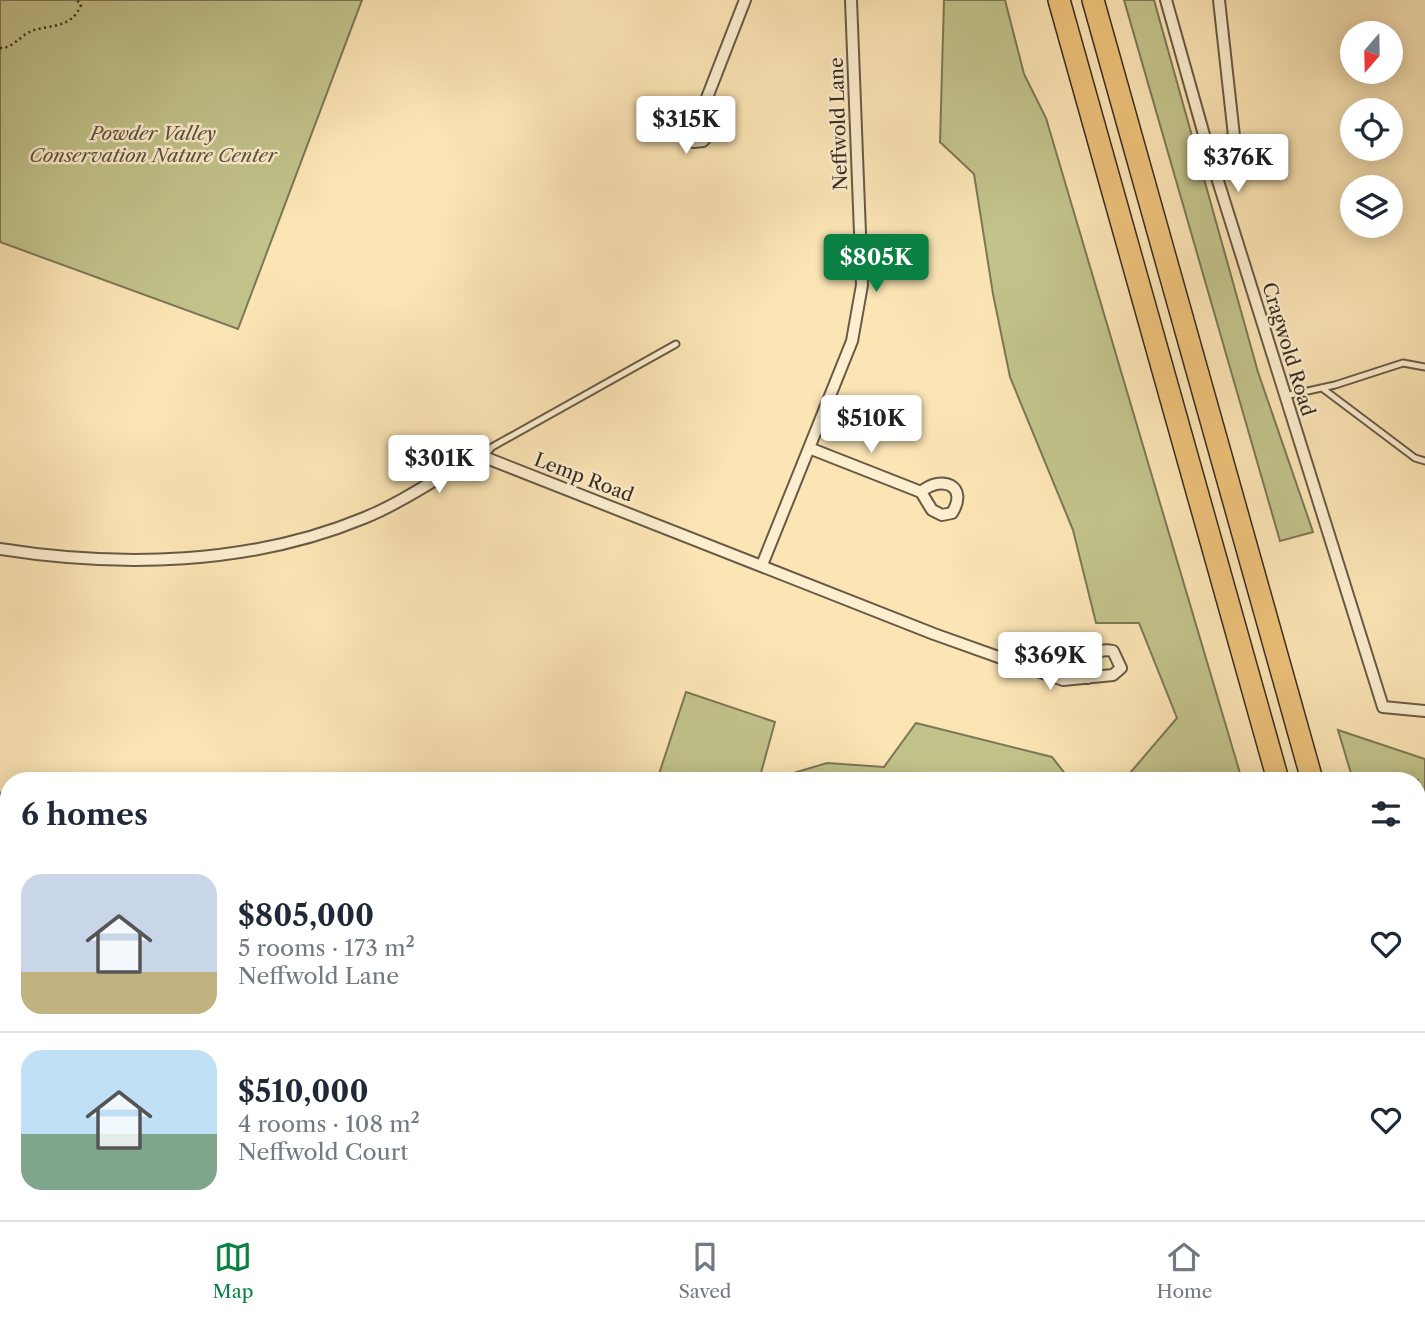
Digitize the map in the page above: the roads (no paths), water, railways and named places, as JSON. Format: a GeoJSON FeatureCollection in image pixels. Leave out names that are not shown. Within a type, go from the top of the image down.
{"type":"FeatureCollection","features":[{"type":"Feature","properties":{"kind":"highway"},"geometry":{"type":"LineString","coordinates":[[1059,0],[1276,772]]}},
{"type":"Feature","properties":{"kind":"highway"},"geometry":{"type":"LineString","coordinates":[[1093,0],[1310,772]]}},
{"type":"Feature","properties":{"kind":"street"},"geometry":{"type":"LineString","coordinates":[[703,107],[745,0]]}},
{"type":"Feature","properties":{"kind":"street","name":"Neffwold Lane"},"geometry":{"type":"LineString","coordinates":[[762,565],[852,341],[862,285],[850,0]]}},
{"type":"Feature","properties":{"kind":"street","name":"Cragwold Road"},"geometry":{"type":"LineString","coordinates":[[1166,0],[1208,149],[1383,707],[1425,711]]}},
{"type":"Feature","properties":{"kind":"street"},"geometry":{"type":"LineString","coordinates":[[1208,149],[1223,146],[1234,136],[1219,0]]}},
{"type":"Feature","properties":{"kind":"street"},"geometry":{"type":"LineString","coordinates":[[809,448],[921,492]]}},
{"type":"Feature","properties":{"kind":"street"},"geometry":{"type":"LineString","coordinates":[[0,548],[77,558],[181,558],[262,550],[366,518],[472,458],[484,457]]}},
{"type":"Feature","properties":{"kind":"street","name":"Lemp Road"},"geometry":{"type":"LineString","coordinates":[[484,457],[1063,680],[1088,678]]}},
{"type":"Feature","properties":{"kind":"lane"},"geometry":{"type":"LineString","coordinates":[[484,457],[492,446],[676,344]]}},
{"type":"Feature","properties":{"kind":"lane"},"geometry":{"type":"LineString","coordinates":[[1285,396],[1322,388],[1403,363],[1425,368]]}},
{"type":"Feature","properties":{"kind":"lane"},"geometry":{"type":"LineString","coordinates":[[1322,388],[1415,458],[1425,461]]}},
{"type":"Feature","properties":{"kind":"park label","name":"Powder Valley Conservation Nature Center"},"geometry":{"type":"Point","coordinates":[153,144]}}]}
